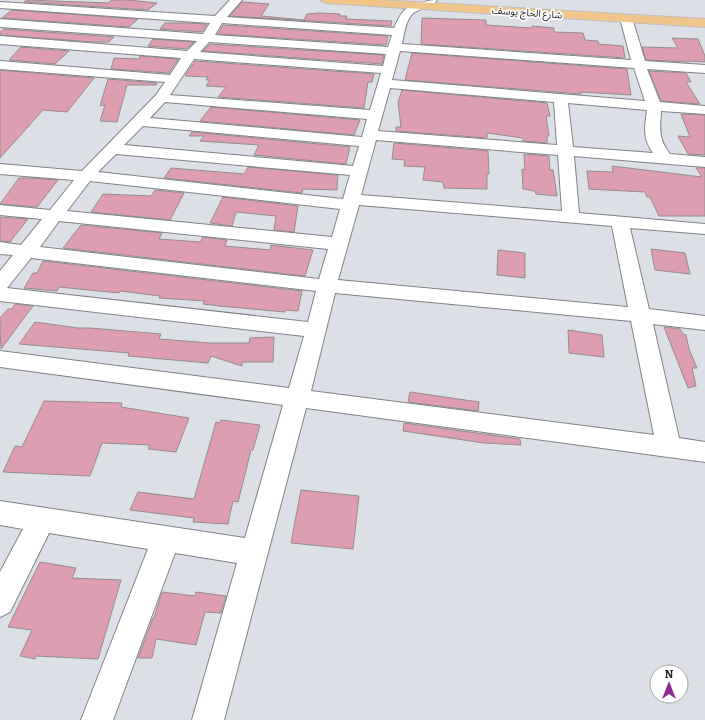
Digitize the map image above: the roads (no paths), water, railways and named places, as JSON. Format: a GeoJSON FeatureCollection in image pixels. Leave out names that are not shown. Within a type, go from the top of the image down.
{"type":"FeatureCollection","features":[{"type":"Feature","properties":{"kind":"main road","name":"شارع الحاج يوسف"},"geometry":{"type":"LineString","coordinates":[[326,0],[431,2],[705,19]]}},
{"type":"Feature","properties":{"kind":"main road","name":"شارع الحاج يوسف"},"geometry":{"type":"LineString","coordinates":[[625,13],[705,23]]}},
{"type":"Feature","properties":{"kind":"street"},"geometry":{"type":"LineString","coordinates":[[0,56],[72,0]]}},
{"type":"Feature","properties":{"kind":"street"},"geometry":{"type":"LineString","coordinates":[[0,284],[86,176],[161,98],[172,79],[189,56],[207,37],[218,20],[236,0]]}},
{"type":"Feature","properties":{"kind":"street"},"geometry":{"type":"LineString","coordinates":[[208,720],[298,398],[327,286],[392,57],[407,13],[411,9],[431,2]]}},
{"type":"Feature","properties":{"kind":"street"},"geometry":{"type":"LineString","coordinates":[[0,5],[218,20],[392,57],[561,99],[705,110]]}},
{"type":"Feature","properties":{"kind":"street"},"geometry":{"type":"LineString","coordinates":[[625,13],[639,64],[654,106],[652,136],[655,145],[665,159]]}},
{"type":"Feature","properties":{"kind":"street"},"geometry":{"type":"LineString","coordinates":[[0,23],[207,37],[392,57]]}},
{"type":"Feature","properties":{"kind":"street"},"geometry":{"type":"LineString","coordinates":[[0,40],[189,56],[392,57],[639,64],[705,69]]}},
{"type":"Feature","properties":{"kind":"street"},"geometry":{"type":"LineString","coordinates":[[0,65],[172,79]]}},
{"type":"Feature","properties":{"kind":"street"},"geometry":{"type":"LineString","coordinates":[[161,98],[372,131],[566,151],[705,162]]}},
{"type":"Feature","properties":{"kind":"street"},"geometry":{"type":"LineString","coordinates":[[561,99],[571,218]]}},
{"type":"Feature","properties":{"kind":"street"},"geometry":{"type":"LineString","coordinates":[[139,121],[372,131]]}},
{"type":"Feature","properties":{"kind":"street"},"geometry":{"type":"LineString","coordinates":[[113,149],[360,171]]}},
{"type":"Feature","properties":{"kind":"street"},"geometry":{"type":"LineString","coordinates":[[0,169],[352,202],[705,229]]}},
{"type":"Feature","properties":{"kind":"street"},"geometry":{"type":"LineString","coordinates":[[0,210],[340,244]]}},
{"type":"Feature","properties":{"kind":"street"},"geometry":{"type":"LineString","coordinates":[[620,222],[669,447]]}},
{"type":"Feature","properties":{"kind":"street"},"geometry":{"type":"LineString","coordinates":[[0,248],[327,286],[641,315],[705,323]]}},
{"type":"Feature","properties":{"kind":"street"},"geometry":{"type":"LineString","coordinates":[[0,294],[316,330]]}},
{"type":"Feature","properties":{"kind":"street"},"geometry":{"type":"LineString","coordinates":[[0,359],[705,452]]}},
{"type":"Feature","properties":{"kind":"street"},"geometry":{"type":"LineString","coordinates":[[0,513],[254,553]]}},
{"type":"Feature","properties":{"kind":"street"},"geometry":{"type":"LineString","coordinates":[[0,602],[42,519]]}},
{"type":"Feature","properties":{"kind":"street"},"geometry":{"type":"LineString","coordinates":[[97,720],[166,539]]}}]}
